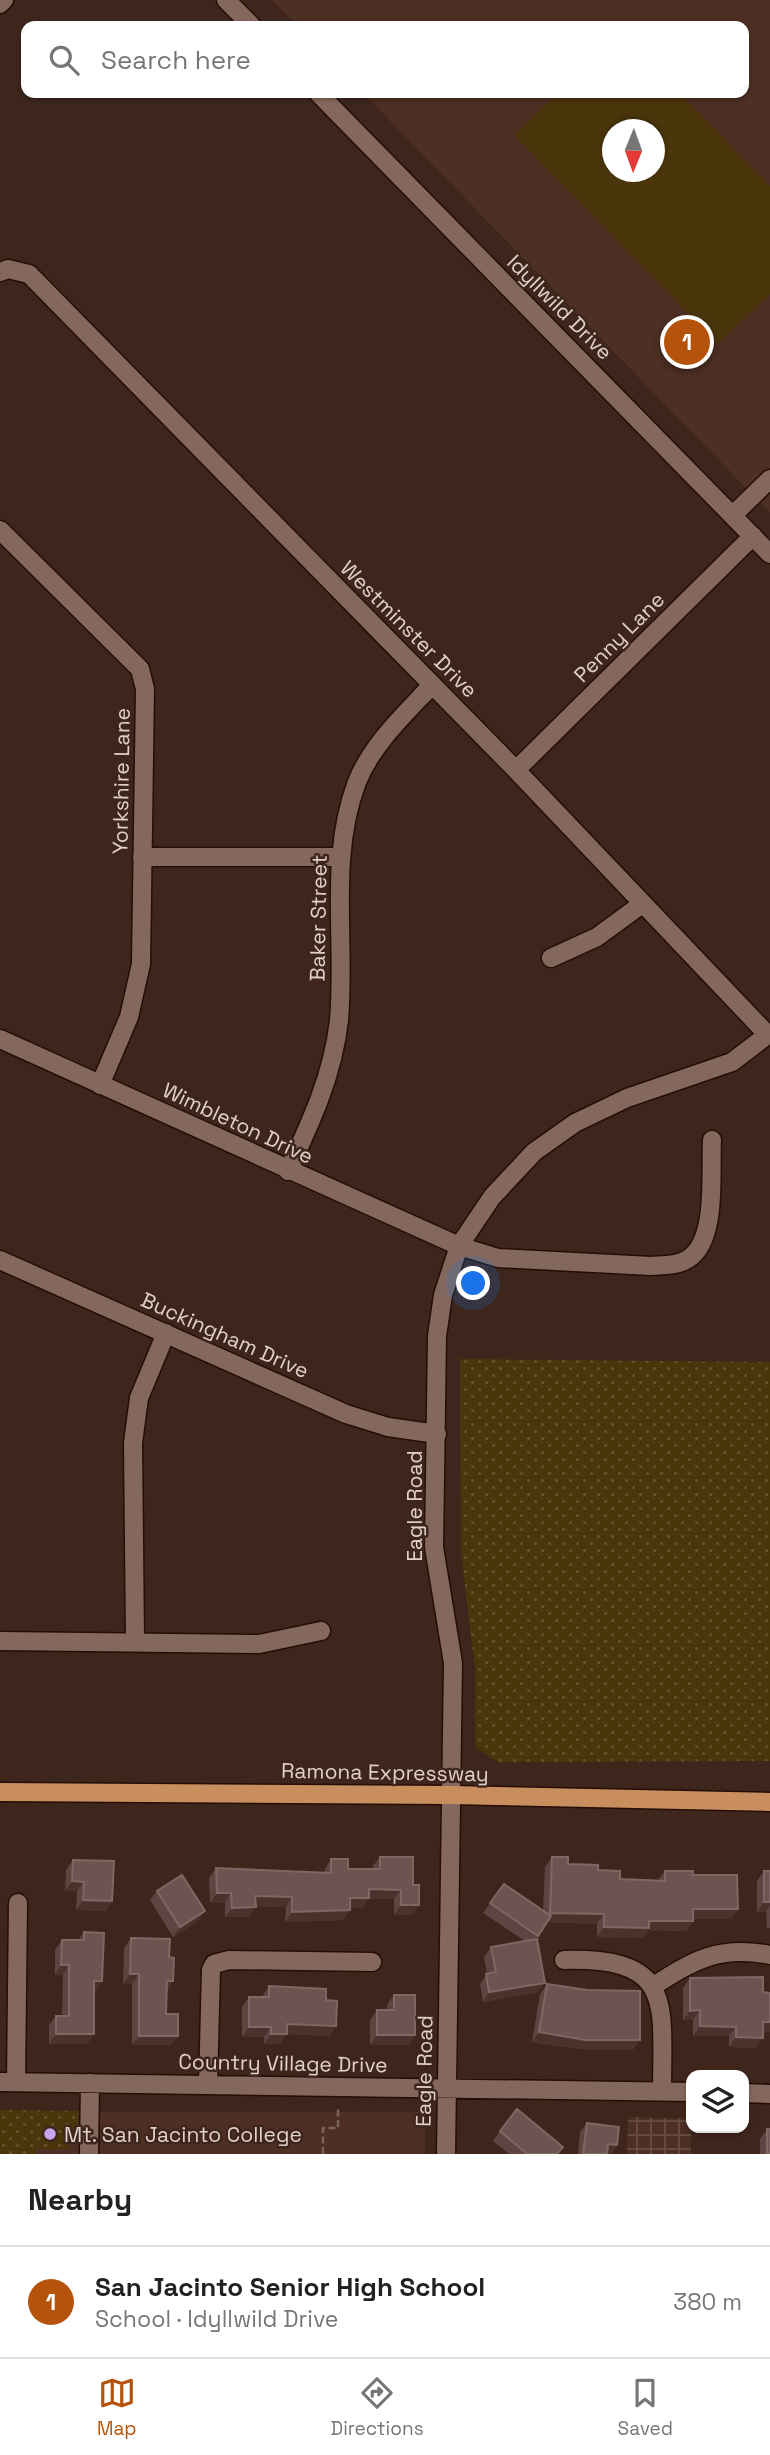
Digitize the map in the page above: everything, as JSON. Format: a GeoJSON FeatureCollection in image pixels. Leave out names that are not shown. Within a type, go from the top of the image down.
{"type":"FeatureCollection","features":[{"type":"Feature","properties":{"kind":"main road","name":"Ramona Expressway"},"geometry":{"type":"LineString","coordinates":[[0,1792],[451,1795],[770,1802]]}},
{"type":"Feature","properties":{"kind":"street"},"geometry":{"type":"LineString","coordinates":[[0,4],[4,0]]}},
{"type":"Feature","properties":{"kind":"street"},"geometry":{"type":"LineString","coordinates":[[226,0],[247,21]]}},
{"type":"Feature","properties":{"kind":"street","name":"Idyllwild Drive"},"geometry":{"type":"LineString","coordinates":[[323,98],[770,554]]}},
{"type":"Feature","properties":{"kind":"street","name":"Westminster Drive"},"geometry":{"type":"LineString","coordinates":[[4,270],[30,274],[516,770],[769,1034]]}},
{"type":"Feature","properties":{"kind":"street"},"geometry":{"type":"LineString","coordinates":[[733,515],[770,479]]}},
{"type":"Feature","properties":{"kind":"street","name":"Yorkshire Lane"},"geometry":{"type":"LineString","coordinates":[[0,530],[140,669],[145,689],[141,964],[129,1017],[100,1084]]}},
{"type":"Feature","properties":{"kind":"street","name":"Penny Lane"},"geometry":{"type":"LineString","coordinates":[[516,770],[753,536]]}},
{"type":"Feature","properties":{"kind":"street","name":"Baker Street"},"geometry":{"type":"LineString","coordinates":[[288,1171],[317,1110],[333,1054],[339,1020],[341,857],[345,818],[358,779],[385,735],[432,685]]}},
{"type":"Feature","properties":{"kind":"street"},"geometry":{"type":"LineString","coordinates":[[142,858],[341,857]]}},
{"type":"Feature","properties":{"kind":"street"},"geometry":{"type":"LineString","coordinates":[[551,958],[597,937],[642,904]]}},
{"type":"Feature","properties":{"kind":"street","name":"Eagle Road"},"geometry":{"type":"LineString","coordinates":[[446,2154],[453,1663],[434,1547],[437,1336],[443,1295],[459,1246],[492,1198],[534,1152],[575,1123],[627,1098],[732,1062],[769,1034]]}},
{"type":"Feature","properties":{"kind":"street","name":"Wimbleton Drive"},"geometry":{"type":"LineString","coordinates":[[0,1039],[288,1171],[459,1246],[498,1258],[651,1266],[683,1262],[705,1242],[712,1140]]}},
{"type":"Feature","properties":{"kind":"street","name":"Buckingham Drive"},"geometry":{"type":"LineString","coordinates":[[0,1260],[346,1414],[388,1427],[437,1434]]}},
{"type":"Feature","properties":{"kind":"street"},"geometry":{"type":"LineString","coordinates":[[135,1641],[133,1443],[139,1398],[166,1333]]}},
{"type":"Feature","properties":{"kind":"street"},"geometry":{"type":"LineString","coordinates":[[0,1640],[259,1644],[320,1631]]}},
{"type":"Feature","properties":{"kind":"street"},"geometry":{"type":"LineString","coordinates":[[8,2082],[18,1903]]}},
{"type":"Feature","properties":{"kind":"street"},"geometry":{"type":"LineString","coordinates":[[652,1987],[715,1953],[740,1950],[770,1955]]}},
{"type":"Feature","properties":{"kind":"street"},"geometry":{"type":"LineString","coordinates":[[564,1960],[601,1959],[627,1965],[652,1987],[659,1998],[662,2092]]}},
{"type":"Feature","properties":{"kind":"street"},"geometry":{"type":"LineString","coordinates":[[208,2085],[211,1970],[214,1964],[229,1960],[372,1962]]}},
{"type":"Feature","properties":{"kind":"street","name":"Country Village Drive"},"geometry":{"type":"LineString","coordinates":[[8,2082],[686,2092]]}},
{"type":"Feature","properties":{"kind":"street"},"geometry":{"type":"LineString","coordinates":[[89,2154],[90,2083]]}},
{"type":"Feature","properties":{"kind":"street"},"geometry":{"type":"LineString","coordinates":[[749,2093],[770,2094]]}},
{"type":"Feature","properties":{"kind":"path"},"geometry":{"type":"LineString","coordinates":[[323,2154],[323,2128],[338,2128],[338,2107]]}},
{"type":"Feature","properties":{"kind":"shaded area"},"geometry":{"type":"Polygon","coordinates":[[[272,0],[770,0],[770,513],[368,98],[749,98],[749,21],[293,21],[272,0]]]}},
{"type":"Feature","properties":{"kind":"shaded area"},"geometry":{"type":"Polygon","coordinates":[[[553,98],[684,98],[770,186],[770,294],[718,344],[514,135],[553,98]]]}},
{"type":"Feature","properties":{"kind":"shaded area"},"geometry":{"type":"Polygon","coordinates":[[[460,1359],[770,1362],[770,1761],[498,1762],[475,1747],[475,1668],[461,1552],[460,1359]]]}},
{"type":"Feature","properties":{"kind":"shaded area","name":"Mt. San Jacinto College"},"geometry":{"type":"Polygon","coordinates":[[[0,2110],[78,2111],[78,2129],[69,2129],[69,2149],[36,2149],[35,2154],[0,2154],[0,2110]]]}},
{"type":"Feature","properties":{"kind":"shaded area"},"geometry":{"type":"Polygon","coordinates":[[[0,2112],[425,2112],[425,2154],[0,2154],[0,2112]]]}},
{"type":"Feature","properties":{"kind":"shaded area"},"geometry":{"type":"Polygon","coordinates":[[[628,2117],[686,2119],[686,2133],[691,2133],[691,2154],[627,2154],[628,2117]]]}},
{"type":"Feature","properties":{"kind":"building"},"geometry":{"type":"Polygon","coordinates":[[[380,1857],[413,1857],[413,1885],[419,1885],[419,1905],[401,1905],[401,1890],[369,1889],[369,1898],[350,1898],[350,1910],[292,1912],[292,1897],[255,1896],[256,1907],[232,1908],[231,1893],[217,1893],[216,1868],[331,1873],[331,1859],[348,1859],[348,1869],[380,1869],[380,1857]]]}},
{"type":"Feature","properties":{"kind":"building"},"geometry":{"type":"Polygon","coordinates":[[[552,1857],[568,1857],[568,1864],[598,1865],[598,1870],[620,1871],[620,1879],[665,1881],[665,1871],[693,1871],[693,1875],[737,1875],[738,1909],[693,1909],[693,1921],[649,1921],[649,1928],[604,1927],[604,1914],[550,1913],[552,1857]]]}},
{"type":"Feature","properties":{"kind":"building"},"geometry":{"type":"Polygon","coordinates":[[[73,1860],[114,1861],[112,1901],[83,1900],[84,1882],[72,1881],[73,1860]]]}},
{"type":"Feature","properties":{"kind":"building"},"geometry":{"type":"Polygon","coordinates":[[[764,1871],[770,1871],[770,1902],[764,1902],[764,1871]]]}},
{"type":"Feature","properties":{"kind":"building"},"geometry":{"type":"Polygon","coordinates":[[[182,1875],[205,1911],[180,1927],[157,1891],[182,1875]]]}},
{"type":"Feature","properties":{"kind":"building"},"geometry":{"type":"Polygon","coordinates":[[[504,1884],[551,1916],[538,1936],[490,1903],[504,1884]]]}},
{"type":"Feature","properties":{"kind":"building"},"geometry":{"type":"Polygon","coordinates":[[[84,1932],[104,1933],[102,1981],[94,1981],[94,2034],[56,2034],[56,2016],[69,2016],[69,1965],[61,1965],[62,1940],[84,1940],[84,1932]]]}},
{"type":"Feature","properties":{"kind":"building"},"geometry":{"type":"Polygon","coordinates":[[[131,1938],[170,1939],[169,1957],[174,1958],[173,1981],[167,1981],[166,2014],[178,2014],[178,2036],[139,2036],[139,1974],[130,1974],[131,1938]]]}},
{"type":"Feature","properties":{"kind":"building"},"geometry":{"type":"Polygon","coordinates":[[[537,1939],[545,1983],[489,1992],[486,1974],[496,1972],[491,1947],[537,1939]]]}},
{"type":"Feature","properties":{"kind":"building"},"geometry":{"type":"Polygon","coordinates":[[[763,1977],[763,1992],[770,1993],[770,2022],[763,2022],[763,2038],[736,2037],[736,2027],[700,2026],[700,2010],[690,2011],[690,1978],[763,1977]]]}},
{"type":"Feature","properties":{"kind":"building"},"geometry":{"type":"Polygon","coordinates":[[[547,1984],[587,1990],[640,1991],[640,2040],[585,2040],[539,2032],[547,1984]]]}},
{"type":"Feature","properties":{"kind":"building"},"geometry":{"type":"Polygon","coordinates":[[[269,1986],[326,1989],[326,2000],[337,2001],[336,2026],[287,2024],[287,2034],[271,2034],[271,2027],[249,2027],[249,1997],[269,1997],[269,1986]]]}},
{"type":"Feature","properties":{"kind":"building"},"geometry":{"type":"Polygon","coordinates":[[[394,1995],[415,1995],[415,2035],[377,2035],[377,2010],[394,2010],[394,1995]]]}},
{"type":"Feature","properties":{"kind":"building"},"geometry":{"type":"Polygon","coordinates":[[[517,2109],[563,2147],[557,2154],[527,2154],[500,2131],[517,2109]]]}},
{"type":"Feature","properties":{"kind":"building"},"geometry":{"type":"Polygon","coordinates":[[[587,2123],[619,2127],[617,2145],[608,2144],[607,2154],[583,2154],[587,2123]]]}},
{"type":"Feature","properties":{"kind":"building"},"geometry":{"type":"Polygon","coordinates":[[[767,2129],[770,2129],[770,2154],[767,2154],[767,2129]]]}},
{"type":"Feature","properties":{"kind":"place","name":"San Jacinto Senior High School"},"geometry":{"type":"Point","coordinates":[687,342]}},
{"type":"Feature","properties":{"kind":"place","name":"Mt. San Jacinto College"},"geometry":{"type":"Point","coordinates":[50,2134]}}]}
